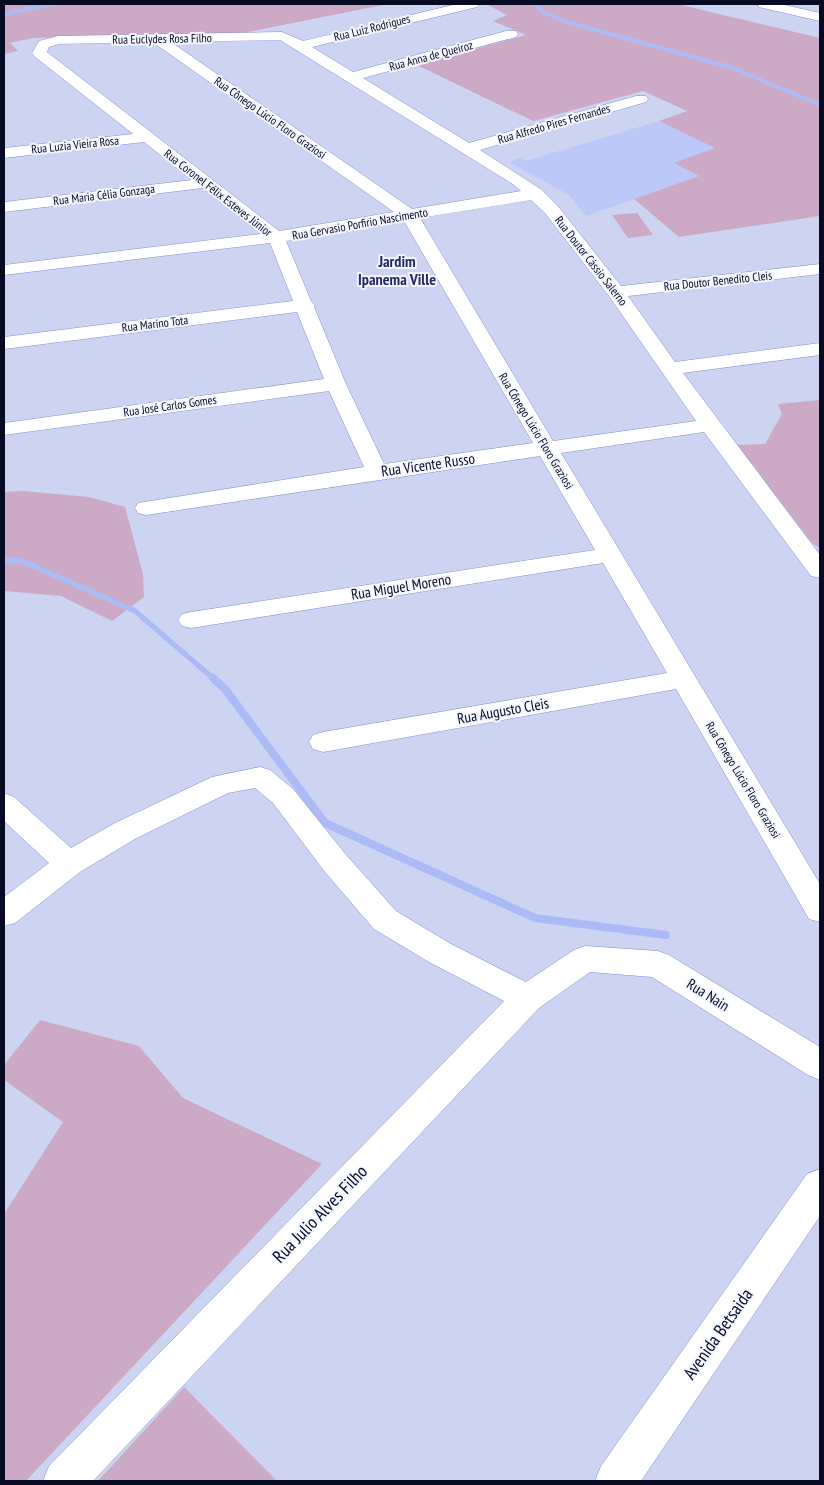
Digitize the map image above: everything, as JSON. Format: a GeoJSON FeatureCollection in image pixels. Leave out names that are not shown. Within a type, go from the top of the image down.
{"type":"FeatureCollection","features":[{"type":"Feature","properties":{"kind":"street","name":"Rua Luiz Rodrigues"},"geometry":{"type":"LineString","coordinates":[[301,46],[472,4]]}},
{"type":"Feature","properties":{"kind":"street"},"geometry":{"type":"LineString","coordinates":[[764,4],[820,17]]}},
{"type":"Feature","properties":{"kind":"street","name":"Rua Anna de Queiroz"},"geometry":{"type":"LineString","coordinates":[[351,77],[511,34]]}},
{"type":"Feature","properties":{"kind":"street","name":"Rua Doutor Cássio Salerno"},"geometry":{"type":"LineString","coordinates":[[282,36],[467,149],[536,194],[551,209],[616,292],[672,368],[710,425],[820,571]]}},
{"type":"Feature","properties":{"kind":"street","name":"Rua Euclydes Rosa Filho"},"geometry":{"type":"LineString","coordinates":[[44,44],[58,40],[158,40],[282,36]]}},
{"type":"Feature","properties":{"kind":"street","name":"Rua Cônego Lúcio Floro Graziosi"},"geometry":{"type":"LineString","coordinates":[[158,40],[408,215],[820,910]]}},
{"type":"Feature","properties":{"kind":"street","name":"Rua Coronel Félix Esteves Júnior"},"geometry":{"type":"LineString","coordinates":[[44,44],[39,53],[276,238],[306,305],[336,384],[377,472]]}},
{"type":"Feature","properties":{"kind":"street","name":"Rua Alfredo Pires Fernandes"},"geometry":{"type":"LineString","coordinates":[[467,149],[641,98]]}},
{"type":"Feature","properties":{"kind":"street","name":"Rua Luzia Vieira Rosa"},"geometry":{"type":"LineString","coordinates":[[4,153],[146,137]]}},
{"type":"Feature","properties":{"kind":"street","name":"Rua Maria Célia Gonzaga"},"geometry":{"type":"LineString","coordinates":[[4,207],[205,183]]}},
{"type":"Feature","properties":{"kind":"street","name":"Rua Gervasio Porfirio Nascimento"},"geometry":{"type":"LineString","coordinates":[[4,270],[276,238],[536,194]]}},
{"type":"Feature","properties":{"kind":"street","name":"Rua Doutor Benedito Cleis"},"geometry":{"type":"LineString","coordinates":[[616,292],[820,269]]}},
{"type":"Feature","properties":{"kind":"street","name":"Rua Marino Tota"},"geometry":{"type":"LineString","coordinates":[[4,342],[306,305]]}},
{"type":"Feature","properties":{"kind":"street"},"geometry":{"type":"LineString","coordinates":[[672,368],[820,349]]}},
{"type":"Feature","properties":{"kind":"street","name":"Rua José Carlos Gomes"},"geometry":{"type":"LineString","coordinates":[[4,429],[336,384]]}},
{"type":"Feature","properties":{"kind":"street","name":"Rua Vicente Russo"},"geometry":{"type":"LineString","coordinates":[[146,508],[377,472],[710,425]]}},
{"type":"Feature","properties":{"kind":"street","name":"Rua Miguel Moreno"},"geometry":{"type":"LineString","coordinates":[[191,620],[610,555]]}},
{"type":"Feature","properties":{"kind":"street","name":"Rua Augusto Cleis"},"geometry":{"type":"LineString","coordinates":[[323,742],[684,680]]}},
{"type":"Feature","properties":{"kind":"street"},"geometry":{"type":"LineString","coordinates":[[4,914],[69,864],[125,831],[222,784],[260,777],[283,796],[336,864],[385,920],[440,953],[528,998]]}},
{"type":"Feature","properties":{"kind":"street"},"geometry":{"type":"LineString","coordinates":[[4,804],[69,864]]}},
{"type":"Feature","properties":{"kind":"street","name":"Rua Julio Alves Filho"},"geometry":{"type":"LineString","coordinates":[[64,1481],[528,998],[585,959]]}},
{"type":"Feature","properties":{"kind":"street","name":"Rua Nain"},"geometry":{"type":"LineString","coordinates":[[585,959],[658,964],[820,1065]]}},
{"type":"Feature","properties":{"kind":"street","name":"Avenida Betsaida"},"geometry":{"type":"LineString","coordinates":[[616,1481],[820,1186]]}},
{"type":"Feature","properties":{"kind":"shaded area"},"geometry":{"type":"Polygon","coordinates":[[[4,4],[388,4],[243,33],[33,38],[10,43],[18,51],[4,54],[4,4]]]}},
{"type":"Feature","properties":{"kind":"shaded area"},"geometry":{"type":"Polygon","coordinates":[[[486,4],[677,4],[820,38],[820,216],[679,237],[634,199],[699,176],[674,163],[715,148],[659,121],[687,111],[643,91],[533,121],[417,65],[526,35],[493,21],[507,15],[486,4]]]}},
{"type":"Feature","properties":{"kind":"shaded area"},"geometry":{"type":"Polygon","coordinates":[[[659,121],[716,148],[675,163],[700,176],[586,216],[569,195],[509,162],[520,158],[526,161],[659,121]]]}},
{"type":"Feature","properties":{"kind":"shaded area"},"geometry":{"type":"Polygon","coordinates":[[[637,213],[653,235],[628,238],[612,215],[637,213]]]}},
{"type":"Feature","properties":{"kind":"shaded area"},"geometry":{"type":"Polygon","coordinates":[[[820,400],[820,548],[812,543],[737,445],[765,444],[782,414],[778,404],[820,400]]]}},
{"type":"Feature","properties":{"kind":"shaded area"},"geometry":{"type":"Polygon","coordinates":[[[23,491],[89,497],[125,507],[143,574],[144,597],[112,621],[61,596],[4,591],[4,492],[23,491]]]}},
{"type":"Feature","properties":{"kind":"shaded area"},"geometry":{"type":"Polygon","coordinates":[[[40,1020],[139,1046],[183,1098],[322,1164],[26,1481],[4,1481],[4,1214],[63,1122],[4,1080],[4,1065],[40,1020]]]}},
{"type":"Feature","properties":{"kind":"shaded area"},"geometry":{"type":"Polygon","coordinates":[[[184,1387],[277,1481],[98,1481],[184,1387]]]}},
{"type":"Feature","properties":{"kind":"waterway"},"geometry":{"type":"LineString","coordinates":[[4,14],[54,4]]}},
{"type":"Feature","properties":{"kind":"waterway"},"geometry":{"type":"LineString","coordinates":[[535,4],[543,12],[567,22],[733,68],[820,105]]}},
{"type":"Feature","properties":{"kind":"waterway"},"geometry":{"type":"LineString","coordinates":[[4,560],[22,561],[135,611],[214,679]]}},
{"type":"Feature","properties":{"kind":"waterway"},"geometry":{"type":"LineString","coordinates":[[213,678],[225,689],[325,823],[535,918],[666,935]]}},
{"type":"Feature","properties":{"kind":"district","name":"Jardim Ipanema Ville"},"geometry":{"type":"Point","coordinates":[397,270]}}]}
